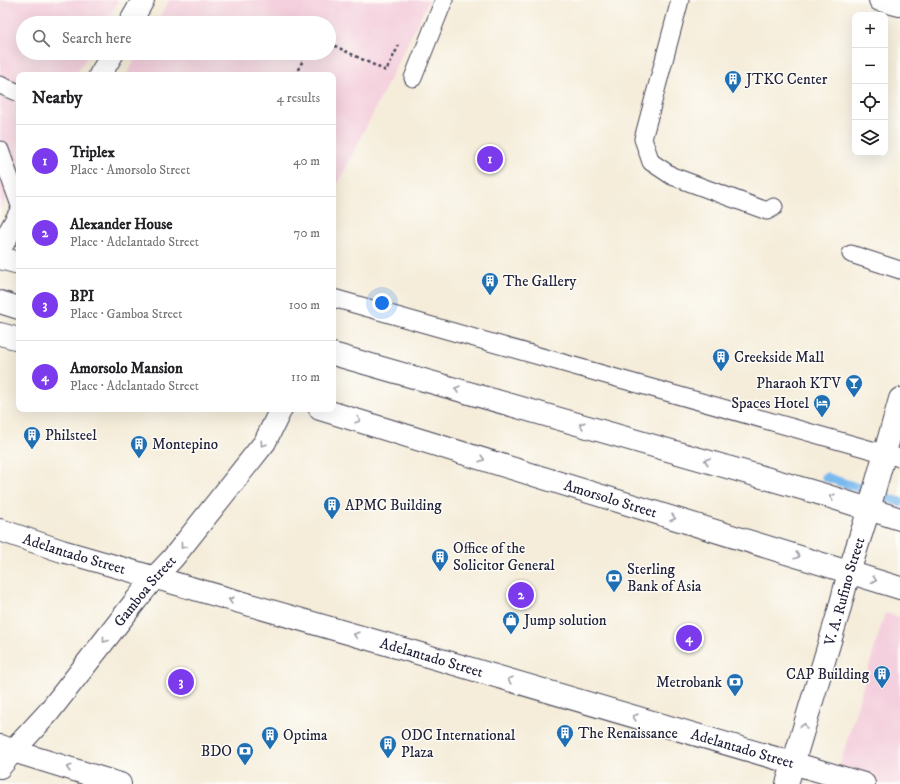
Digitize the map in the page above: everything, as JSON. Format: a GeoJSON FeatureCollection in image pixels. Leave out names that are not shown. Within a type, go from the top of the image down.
{"type":"FeatureCollection","features":[{"type":"Feature","properties":{"kind":"main road"},"geometry":{"type":"LineString","coordinates":[[134,16],[143,0]]}},
{"type":"Feature","properties":{"kind":"main road"},"geometry":{"type":"LineString","coordinates":[[880,0],[900,5]]}},
{"type":"Feature","properties":{"kind":"main road"},"geometry":{"type":"LineString","coordinates":[[102,72],[108,60]]}},
{"type":"Feature","properties":{"kind":"main road"},"geometry":{"type":"LineString","coordinates":[[0,249],[16,221]]}},
{"type":"Feature","properties":{"kind":"main road"},"geometry":{"type":"LineString","coordinates":[[0,258],[16,262]]}},
{"type":"Feature","properties":{"kind":"main road"},"geometry":{"type":"LineString","coordinates":[[0,302],[16,307]]}},
{"type":"Feature","properties":{"kind":"main road"},"geometry":{"type":"LineString","coordinates":[[0,334],[16,338]]}},
{"type":"Feature","properties":{"kind":"main road"},"geometry":{"type":"LineString","coordinates":[[336,355],[818,493],[900,519]]}},
{"type":"Feature","properties":{"kind":"main road","name":"V. A. Rufino Street"},"geometry":{"type":"LineString","coordinates":[[787,784],[869,509],[892,456],[900,399]]}},
{"type":"Feature","properties":{"kind":"main road","name":"Gamboa Street"},"geometry":{"type":"LineString","coordinates":[[4,754],[48,713],[155,577],[173,558],[265,442],[279,412]]}},
{"type":"Feature","properties":{"kind":"main road","name":"Amorsolo Street"},"geometry":{"type":"LineString","coordinates":[[330,412],[900,588]]}},
{"type":"Feature","properties":{"kind":"main road","name":"Adelantado Street"},"geometry":{"type":"LineString","coordinates":[[0,530],[62,551],[864,784]]}},
{"type":"Feature","properties":{"kind":"main road"},"geometry":{"type":"LineString","coordinates":[[4,754],[120,784]]}},
{"type":"Feature","properties":{"kind":"lane"},"geometry":{"type":"LineString","coordinates":[[413,78],[444,0]]}},
{"type":"Feature","properties":{"kind":"lane"},"geometry":{"type":"LineString","coordinates":[[680,0],[643,139],[651,162],[672,176],[767,211],[774,207]]}},
{"type":"Feature","properties":{"kind":"lane"},"geometry":{"type":"LineString","coordinates":[[0,85],[16,92]]}},
{"type":"Feature","properties":{"kind":"lane"},"geometry":{"type":"LineString","coordinates":[[0,150],[16,195]]}},
{"type":"Feature","properties":{"kind":"lane"},"geometry":{"type":"LineString","coordinates":[[851,254],[900,270]]}},
{"type":"Feature","properties":{"kind":"lane"},"geometry":{"type":"LineString","coordinates":[[336,299],[892,456]]}},
{"type":"Feature","properties":{"kind":"path"},"geometry":{"type":"LineString","coordinates":[[336,46],[386,71],[400,43]]}},
{"type":"Feature","properties":{"kind":"path"},"geometry":{"type":"LineString","coordinates":[[297,72],[303,60]]}},
{"type":"Feature","properties":{"kind":"shaded area"},"geometry":{"type":"Polygon","coordinates":[[[0,0],[119,0],[110,16],[16,16],[16,60],[85,60],[78,72],[16,72],[16,181],[0,209],[0,0]]]}},
{"type":"Feature","properties":{"kind":"shaded area"},"geometry":{"type":"Polygon","coordinates":[[[169,0],[429,0],[336,188],[336,72],[128,72],[135,60],[336,60],[336,16],[160,16],[169,0]]]}},
{"type":"Feature","properties":{"kind":"shaded area"},"geometry":{"type":"Polygon","coordinates":[[[885,613],[900,617],[900,784],[834,784],[885,613]]]}},
{"type":"Feature","properties":{"kind":"waterway"},"geometry":{"type":"LineString","coordinates":[[826,477],[900,502]]}},
{"type":"Feature","properties":{"kind":"place","name":"JTKC Center"},"geometry":{"type":"Point","coordinates":[733,94]}},
{"type":"Feature","properties":{"kind":"place","name":"Triplex"},"geometry":{"type":"Point","coordinates":[490,159]}},
{"type":"Feature","properties":{"kind":"place","name":"The Gallery"},"geometry":{"type":"Point","coordinates":[490,296]}},
{"type":"Feature","properties":{"kind":"place","name":"Creekside Mall"},"geometry":{"type":"Point","coordinates":[721,372]}},
{"type":"Feature","properties":{"kind":"place","name":"Pharaoh KTV"},"geometry":{"type":"Point","coordinates":[854,398]}},
{"type":"Feature","properties":{"kind":"place","name":"Spaces Hotel"},"geometry":{"type":"Point","coordinates":[822,418]}},
{"type":"Feature","properties":{"kind":"place","name":"Philsteel"},"geometry":{"type":"Point","coordinates":[32,450]}},
{"type":"Feature","properties":{"kind":"place","name":"Montepino"},"geometry":{"type":"Point","coordinates":[139,459]}},
{"type":"Feature","properties":{"kind":"place","name":"APMC Building"},"geometry":{"type":"Point","coordinates":[332,520]}},
{"type":"Feature","properties":{"kind":"place","name":"Office of the Solicitor General"},"geometry":{"type":"Point","coordinates":[440,572]}},
{"type":"Feature","properties":{"kind":"place","name":"Sterling Bank of Asia"},"geometry":{"type":"Point","coordinates":[614,593]}},
{"type":"Feature","properties":{"kind":"place","name":"Alexander House"},"geometry":{"type":"Point","coordinates":[521,595]}},
{"type":"Feature","properties":{"kind":"place","name":"Jump solution"},"geometry":{"type":"Point","coordinates":[511,635]}},
{"type":"Feature","properties":{"kind":"place","name":"Amorsolo Mansion"},"geometry":{"type":"Point","coordinates":[689,638]}},
{"type":"Feature","properties":{"kind":"place","name":"BPI"},"geometry":{"type":"Point","coordinates":[181,682]}},
{"type":"Feature","properties":{"kind":"place","name":"CAP Building"},"geometry":{"type":"Point","coordinates":[882,689]}},
{"type":"Feature","properties":{"kind":"place","name":"Metrobank"},"geometry":{"type":"Point","coordinates":[735,697]}},
{"type":"Feature","properties":{"kind":"place","name":"The Renaissance"},"geometry":{"type":"Point","coordinates":[565,748]}},
{"type":"Feature","properties":{"kind":"place","name":"Optima"},"geometry":{"type":"Point","coordinates":[270,750]}},
{"type":"Feature","properties":{"kind":"place","name":"ODC International Plaza"},"geometry":{"type":"Point","coordinates":[388,759]}},
{"type":"Feature","properties":{"kind":"place","name":"BDO"},"geometry":{"type":"Point","coordinates":[245,766]}}]}
